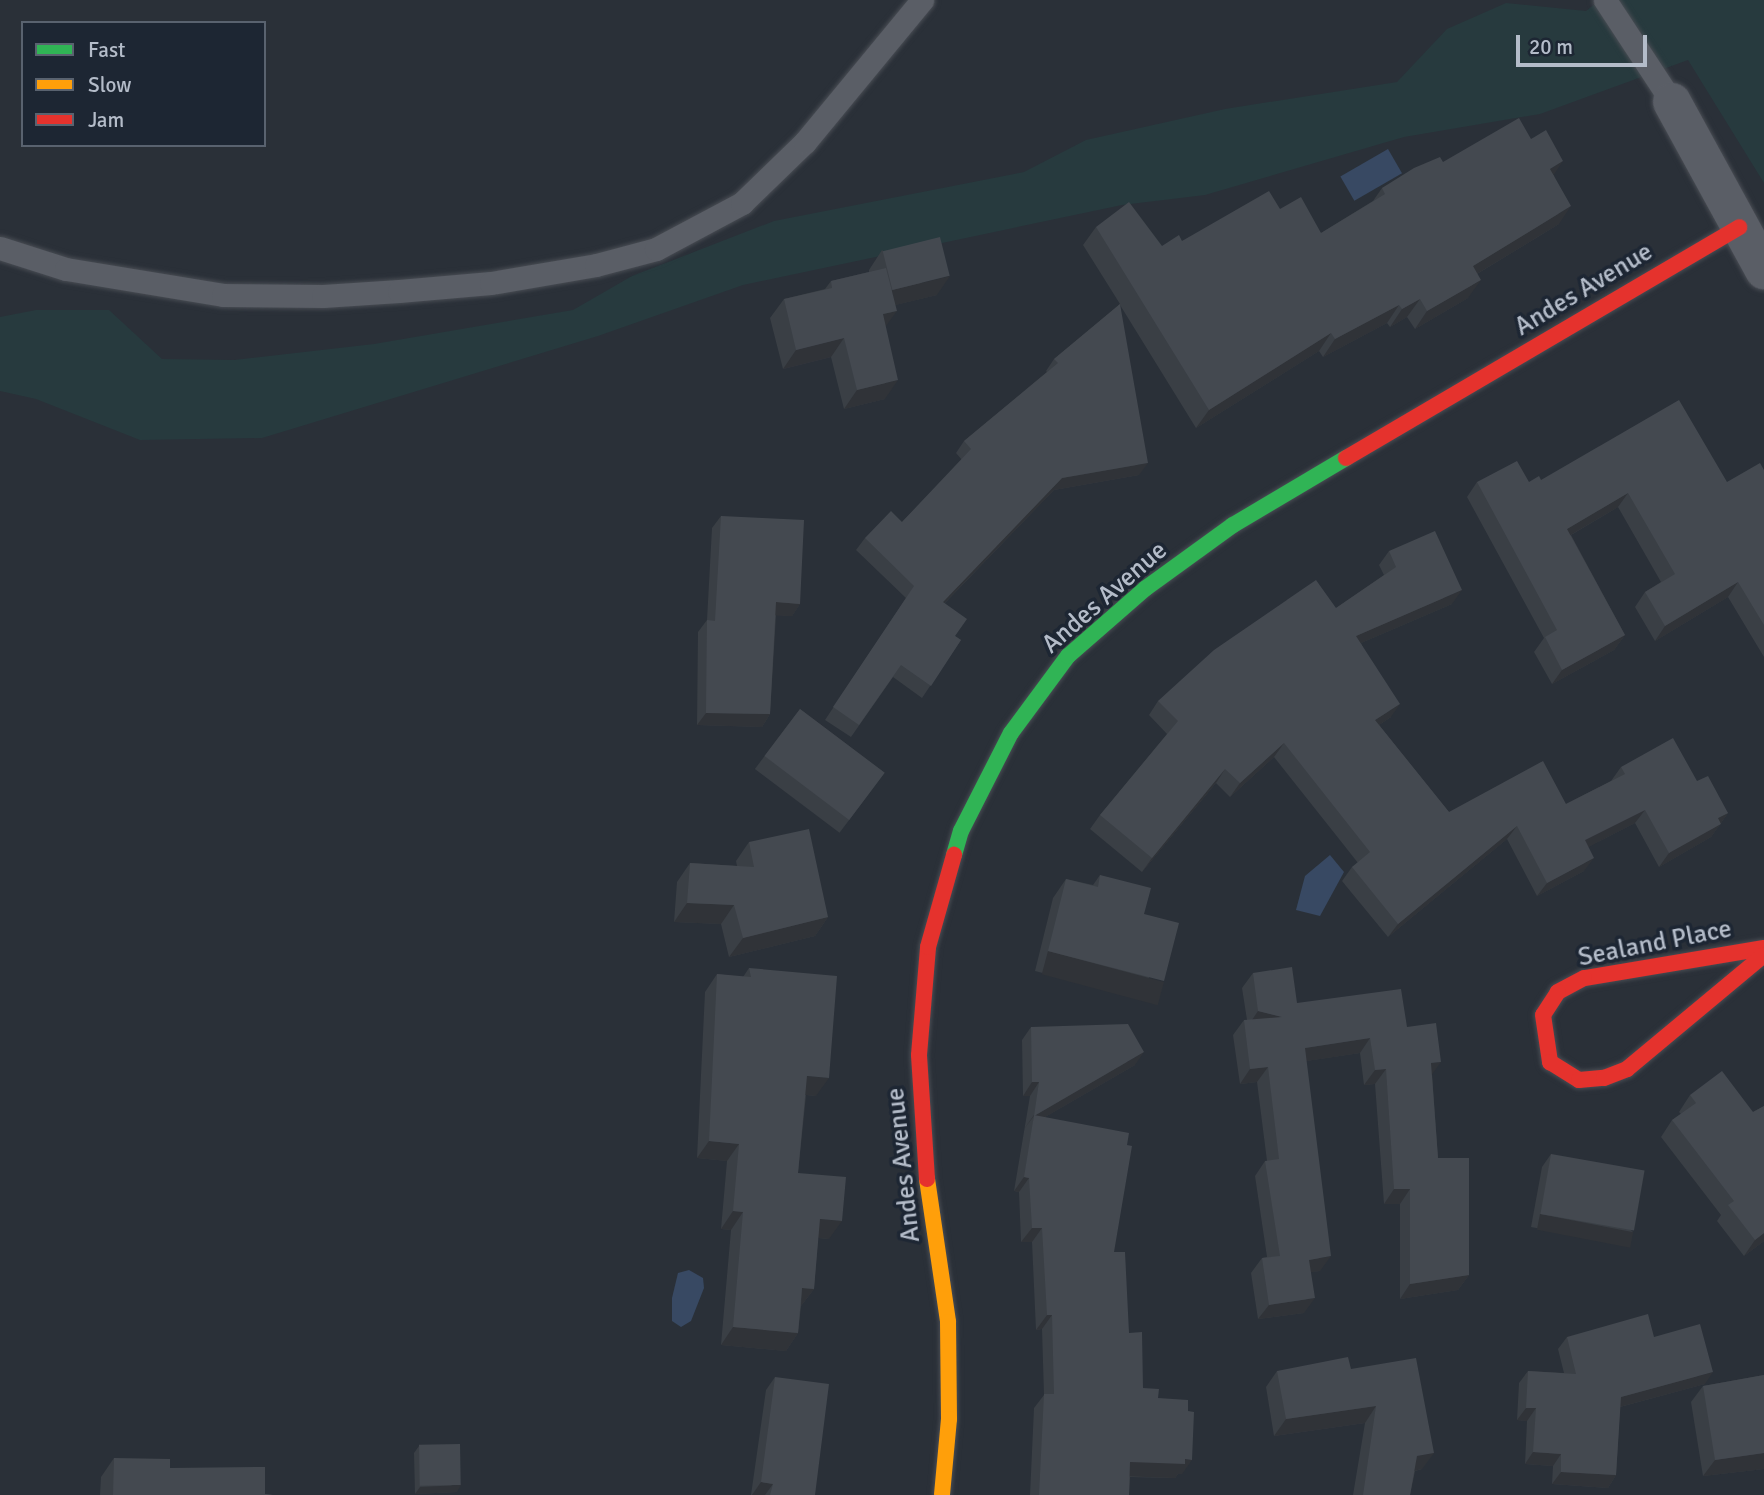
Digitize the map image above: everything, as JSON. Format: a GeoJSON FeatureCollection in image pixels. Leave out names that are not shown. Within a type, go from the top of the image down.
{"type":"FeatureCollection","features":[{"type":"Feature","properties":{"kind":"street"},"geometry":{"type":"LineString","coordinates":[[1672,102],[1764,270]]}},
{"type":"Feature","properties":{"kind":"street","name":"Andes Avenue"},"geometry":{"type":"LineString","coordinates":[[942,1495],[949,1419],[948,1322],[921,1139],[919,1055],[928,947],[961,831],[1012,733],[1068,656],[1146,588],[1233,525],[1740,227]]}},
{"type":"Feature","properties":{"kind":"street","name":"Sealand Place"},"geometry":{"type":"LineString","coordinates":[[1764,948],[1584,978],[1558,992],[1543,1015],[1550,1062],[1579,1080],[1604,1078],[1627,1069],[1764,955]]}},
{"type":"Feature","properties":{"kind":"lane"},"geometry":{"type":"LineString","coordinates":[[0,248],[66,270],[223,295],[323,296],[491,283],[596,265],[656,249],[742,203],[805,142],[922,0]]}},
{"type":"Feature","properties":{"kind":"lane"},"geometry":{"type":"LineString","coordinates":[[1605,0],[1672,102]]}},
{"type":"Feature","properties":{"kind":"green space"},"geometry":{"type":"Polygon","coordinates":[[[1600,0],[1764,0],[1764,183],[1688,60],[1540,114],[1404,137],[1205,195],[1122,205],[743,285],[598,336],[262,438],[140,440],[36,399],[0,391],[0,317],[36,310],[109,310],[162,359],[234,360],[374,344],[573,310],[632,276],[774,221],[1024,172],[1086,140],[1225,109],[1397,82],[1447,29],[1506,3],[1586,11],[1600,0]]]}},
{"type":"Feature","properties":{"kind":"water"},"geometry":{"type":"Polygon","coordinates":[[[1388,149],[1402,173],[1354,201],[1340,176],[1388,149]]]}},
{"type":"Feature","properties":{"kind":"water"},"geometry":{"type":"Polygon","coordinates":[[[1330,855],[1344,872],[1320,916],[1296,910],[1305,876],[1330,855]]]}},
{"type":"Feature","properties":{"kind":"water"},"geometry":{"type":"Polygon","coordinates":[[[689,1270],[703,1278],[704,1288],[691,1321],[681,1327],[672,1321],[672,1298],[678,1273],[689,1270]]]}},
{"type":"Feature","properties":{"kind":"building"},"geometry":{"type":"Polygon","coordinates":[[[1519,118],[1531,139],[1546,130],[1563,161],[1550,169],[1571,206],[1473,266],[1481,280],[1427,311],[1420,299],[1402,309],[1399,305],[1335,339],[1331,333],[1209,410],[1096,227],[1129,202],[1162,246],[1179,235],[1182,241],[1269,191],[1280,209],[1301,197],[1321,233],[1385,194],[1382,188],[1414,168],[1440,157],[1443,162],[1519,118]]]}},
{"type":"Feature","properties":{"kind":"building"},"geometry":{"type":"Polygon","coordinates":[[[940,237],[950,276],[892,290],[883,251],[940,237]]]}},
{"type":"Feature","properties":{"kind":"building"},"geometry":{"type":"Polygon","coordinates":[[[886,268],[897,311],[883,314],[898,380],[857,390],[844,338],[796,350],[784,299],[832,288],[831,281],[886,268]]]}},
{"type":"Feature","properties":{"kind":"building"},"geometry":{"type":"Polygon","coordinates":[[[1120,304],[1148,463],[1062,478],[943,602],[967,619],[955,636],[961,640],[931,686],[901,665],[859,725],[833,707],[914,586],[865,538],[891,511],[902,522],[971,449],[964,441],[1058,363],[1054,359],[1120,304]]]}},
{"type":"Feature","properties":{"kind":"building"},"geometry":{"type":"Polygon","coordinates":[[[1679,400],[1727,482],[1760,463],[1764,470],[1764,625],[1738,582],[1665,626],[1645,592],[1675,574],[1628,493],[1567,529],[1625,635],[1562,670],[1545,637],[1557,630],[1477,482],[1517,461],[1529,482],[1539,476],[1541,480],[1679,400]]]}},
{"type":"Feature","properties":{"kind":"building"},"geometry":{"type":"Polygon","coordinates":[[[721,516],[804,520],[800,604],[776,602],[770,714],[706,713],[707,620],[715,621],[721,516]]]}},
{"type":"Feature","properties":{"kind":"building"},"geometry":{"type":"Polygon","coordinates":[[[1435,531],[1462,590],[1356,636],[1400,704],[1375,720],[1449,812],[1543,761],[1566,804],[1625,774],[1621,767],[1673,738],[1697,781],[1708,776],[1728,813],[1718,818],[1721,824],[1669,853],[1645,810],[1585,840],[1594,858],[1547,883],[1517,826],[1398,924],[1352,867],[1370,852],[1284,743],[1240,783],[1225,769],[1152,858],[1100,815],[1178,721],[1158,701],[1214,650],[1316,580],[1336,608],[1396,567],[1389,551],[1435,531]]]}},
{"type":"Feature","properties":{"kind":"building"},"geometry":{"type":"Polygon","coordinates":[[[800,709],[885,773],[849,820],[764,756],[800,709]]]}},
{"type":"Feature","properties":{"kind":"building"},"geometry":{"type":"Polygon","coordinates":[[[809,829],[828,917],[743,938],[734,905],[687,903],[690,863],[754,867],[749,842],[809,829]]]}},
{"type":"Feature","properties":{"kind":"building"},"geometry":{"type":"Polygon","coordinates":[[[1100,875],[1151,888],[1144,914],[1179,923],[1164,981],[1048,951],[1066,879],[1098,887],[1100,875]]]}},
{"type":"Feature","properties":{"kind":"building"},"geometry":{"type":"Polygon","coordinates":[[[1292,967],[1297,1003],[1401,989],[1407,1027],[1436,1023],[1441,1062],[1431,1063],[1438,1158],[1469,1158],[1469,1275],[1410,1284],[1410,1189],[1394,1189],[1386,1069],[1375,1070],[1370,1038],[1305,1048],[1331,1256],[1309,1260],[1315,1298],[1269,1305],[1262,1258],[1280,1256],[1265,1161],[1279,1159],[1268,1067],[1250,1069],[1244,1020],[1282,1017],[1258,1011],[1253,973],[1292,967]]]}},
{"type":"Feature","properties":{"kind":"building"},"geometry":{"type":"Polygon","coordinates":[[[749,968],[837,976],[829,1078],[807,1076],[798,1173],[846,1177],[842,1221],[820,1219],[814,1289],[802,1288],[798,1333],[733,1327],[743,1212],[733,1211],[739,1144],[709,1141],[717,974],[751,977],[749,968]]]}},
{"type":"Feature","properties":{"kind":"building"},"geometry":{"type":"Polygon","coordinates":[[[1128,1024],[1144,1052],[1034,1116],[1039,1082],[1032,1082],[1031,1027],[1128,1024]]]}},
{"type":"Feature","properties":{"kind":"building"},"geometry":{"type":"Polygon","coordinates":[[[1722,1071],[1753,1112],[1764,1106],[1764,1233],[1755,1240],[1728,1205],[1734,1201],[1672,1120],[1696,1103],[1690,1095],[1722,1071]]]}},
{"type":"Feature","properties":{"kind":"building"},"geometry":{"type":"Polygon","coordinates":[[[1034,1115],[1129,1133],[1127,1145],[1132,1146],[1114,1252],[1125,1252],[1129,1333],[1142,1332],[1143,1388],[1159,1389],[1158,1398],[1188,1400],[1188,1411],[1194,1412],[1192,1460],[1185,1459],[1185,1464],[1130,1462],[1129,1495],[1039,1495],[1044,1394],[1054,1394],[1052,1315],[1047,1315],[1042,1228],[1032,1228],[1029,1178],[1024,1177],[1034,1115]]]}},
{"type":"Feature","properties":{"kind":"building"},"geometry":{"type":"Polygon","coordinates":[[[1551,1154],[1645,1170],[1634,1231],[1540,1214],[1551,1154]]]}},
{"type":"Feature","properties":{"kind":"building"},"geometry":{"type":"Polygon","coordinates":[[[1648,1314],[1654,1337],[1700,1324],[1713,1372],[1621,1397],[1616,1475],[1561,1472],[1561,1454],[1533,1452],[1536,1408],[1526,1408],[1528,1371],[1576,1374],[1567,1337],[1648,1314]]]}},
{"type":"Feature","properties":{"kind":"building"},"geometry":{"type":"Polygon","coordinates":[[[1348,1357],[1351,1369],[1416,1358],[1434,1453],[1417,1456],[1410,1495],[1363,1495],[1376,1406],[1286,1419],[1277,1371],[1348,1357]]]}},
{"type":"Feature","properties":{"kind":"building"},"geometry":{"type":"Polygon","coordinates":[[[1764,1375],[1764,1453],[1715,1460],[1703,1386],[1764,1375]]]}},
{"type":"Feature","properties":{"kind":"building"},"geometry":{"type":"Polygon","coordinates":[[[775,1377],[829,1384],[815,1495],[770,1495],[773,1484],[761,1482],[775,1377]]]}},
{"type":"Feature","properties":{"kind":"building"},"geometry":{"type":"Polygon","coordinates":[[[460,1444],[461,1485],[420,1486],[419,1445],[460,1444]]]}},
{"type":"Feature","properties":{"kind":"building"},"geometry":{"type":"Polygon","coordinates":[[[114,1458],[170,1459],[170,1468],[265,1467],[265,1494],[273,1495],[113,1495],[114,1458]]]}},
{"type":"Feature","properties":{"kind":"traffic: fast"},"geometry":{"type":"LineString","coordinates":[[954,855],[961,831],[1011,733],[1068,656],[1146,588],[1233,525],[1346,458]]}},
{"type":"Feature","properties":{"kind":"traffic: slow"},"geometry":{"type":"LineString","coordinates":[[927,1179],[948,1322],[949,1419],[942,1495]]}},
{"type":"Feature","properties":{"kind":"traffic: jam"},"geometry":{"type":"LineString","coordinates":[[1346,458],[1739,227]]}},
{"type":"Feature","properties":{"kind":"traffic: jam"},"geometry":{"type":"LineString","coordinates":[[927,1179],[919,1055],[928,947],[954,855]]}},
{"type":"Feature","properties":{"kind":"traffic: jam"},"geometry":{"type":"LineString","coordinates":[[1764,948],[1584,978],[1558,992],[1543,1015],[1550,1062],[1579,1080],[1604,1078],[1627,1069],[1764,955]]}}]}
